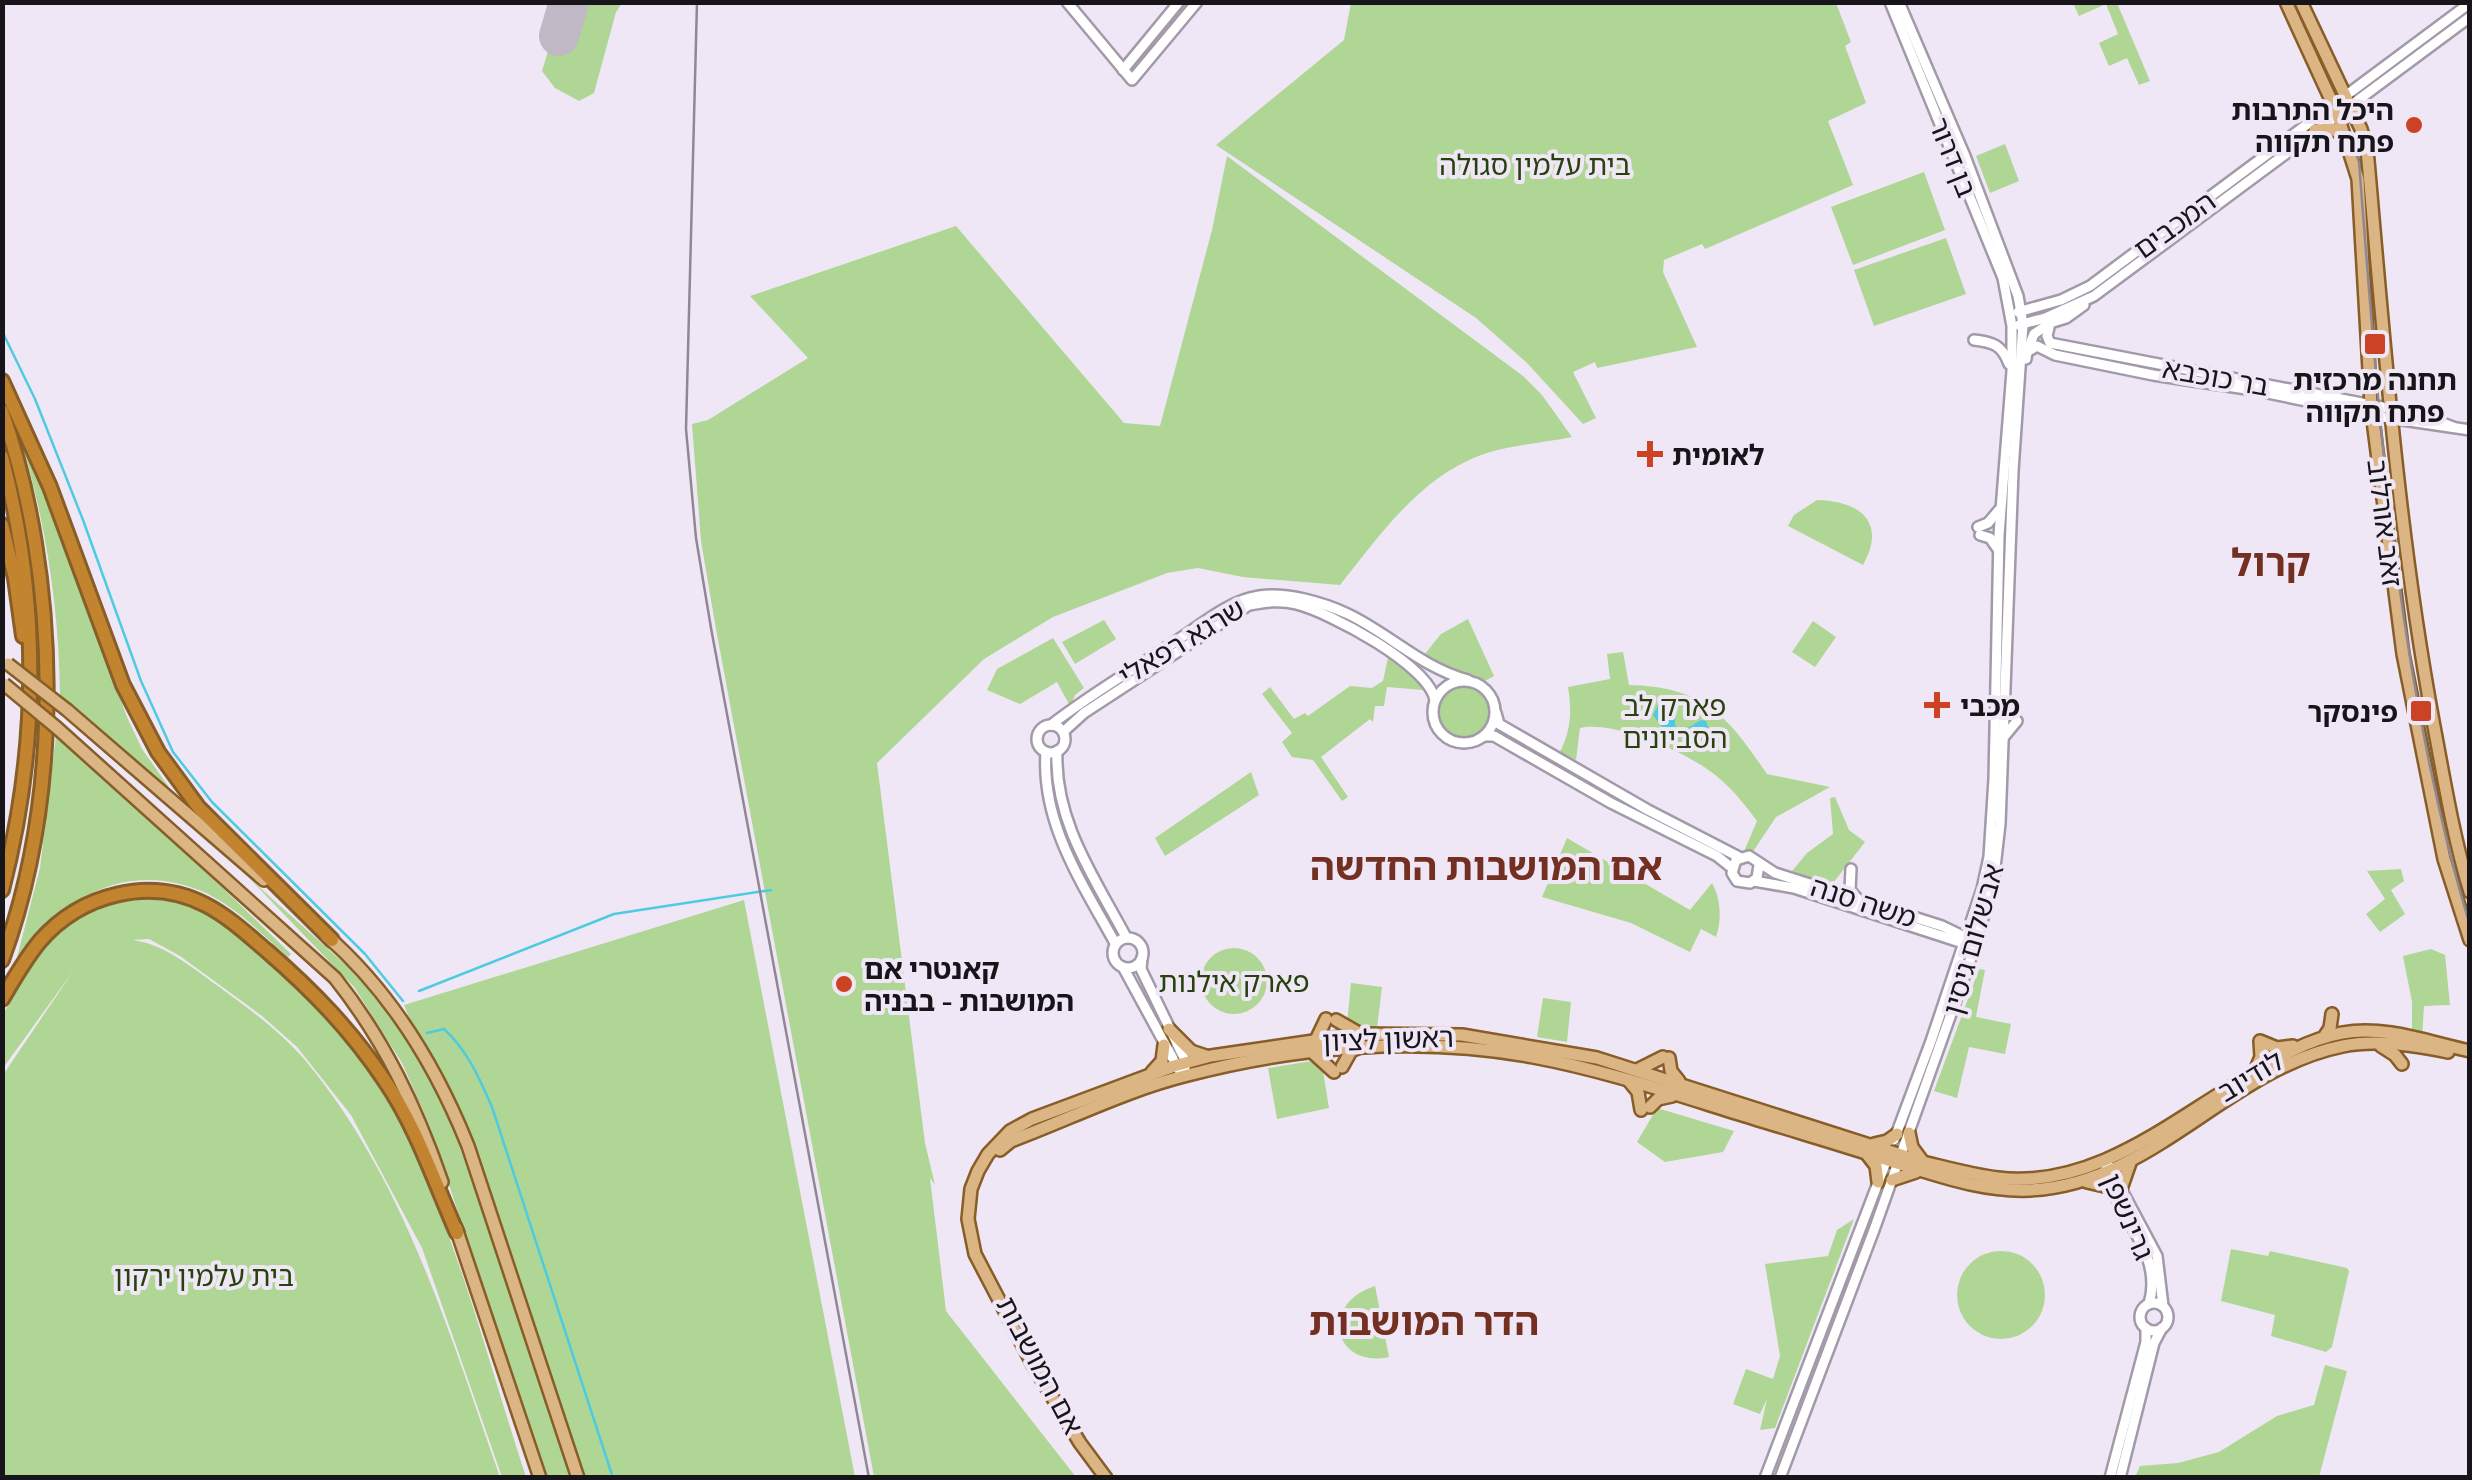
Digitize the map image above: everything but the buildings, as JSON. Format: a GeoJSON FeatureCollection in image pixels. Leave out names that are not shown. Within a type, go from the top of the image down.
{"type":"FeatureCollection","features":[{"type":"Feature","properties":{"kind":"highway"},"geometry":{"type":"LineString","coordinates":[[2,381],[50,487],[111,656],[149,737],[199,808],[332,940]]}},
{"type":"Feature","properties":{"kind":"highway"},"geometry":{"type":"LineString","coordinates":[[2,411],[18,459],[36,546],[46,687],[33,838],[2,960]]}},
{"type":"Feature","properties":{"kind":"highway"},"geometry":{"type":"LineString","coordinates":[[2,457],[25,571],[32,651],[30,715],[20,804],[2,890]]}},
{"type":"Feature","properties":{"kind":"highway"},"geometry":{"type":"LineString","coordinates":[[2,525],[18,601],[30,715]]}},
{"type":"Feature","properties":{"kind":"highway"},"geometry":{"type":"LineString","coordinates":[[2,999],[39,943],[61,920],[87,904],[115,894],[146,891],[174,894],[204,904],[307,985],[355,1037],[402,1110],[457,1233]]}},
{"type":"Feature","properties":{"kind":"main road","name":"זאב אורלוב"},"geometry":{"type":"LineString","coordinates":[[2286,2],[2334,108],[2360,192],[2361,268],[2372,410],[2402,654],[2444,860],[2470,940]]}},
{"type":"Feature","properties":{"kind":"main road","name":"זאב אורלוב"},"geometry":{"type":"LineString","coordinates":[[2301,2],[2367,149],[2389,413],[2420,651],[2470,892]]}},
{"type":"Feature","properties":{"kind":"main road"},"geometry":{"type":"LineString","coordinates":[[2315,130],[2332,128],[2344,136]]}},
{"type":"Feature","properties":{"kind":"main road"},"geometry":{"type":"LineString","coordinates":[[5,662],[67,710],[332,940],[395,1011],[430,1064],[455,1113],[578,1478]]}},
{"type":"Feature","properties":{"kind":"main road"},"geometry":{"type":"LineString","coordinates":[[3,684],[323,964],[381,1041],[415,1107],[540,1478]]}},
{"type":"Feature","properties":{"kind":"main road"},"geometry":{"type":"LineString","coordinates":[[2323,1038],[2330,1028],[2332,1014]]}},
{"type":"Feature","properties":{"kind":"main road"},"geometry":{"type":"LineString","coordinates":[[1331,1019],[1363,1040],[1338,1069],[1314,1045],[1331,1019]]}},
{"type":"Feature","properties":{"kind":"main road"},"geometry":{"type":"LineString","coordinates":[[1169,1030],[1190,1051],[1210,1056]]}},
{"type":"Feature","properties":{"kind":"main road","name":"לודיוב"},"geometry":{"type":"LineString","coordinates":[[2108,1169],[2302,1045],[2368,1031],[2408,1041]]}},
{"type":"Feature","properties":{"kind":"main road","name":"ראשון לציון"},"geometry":{"type":"LineString","coordinates":[[978,1251],[976,1192],[992,1158],[1010,1141],[1210,1056],[1363,1040],[1462,1035],[1572,1052],[1637,1070],[1680,1090]]}},
{"type":"Feature","properties":{"kind":"main road","name":"ראשון לציון"},"geometry":{"type":"LineString","coordinates":[[1363,1040],[1532,1056],[1680,1090],[1923,1167]]}},
{"type":"Feature","properties":{"kind":"main road"},"geometry":{"type":"LineString","coordinates":[[2254,1073],[2260,1060],[2260,1041],[2277,1048],[2302,1045]]}},
{"type":"Feature","properties":{"kind":"main road"},"geometry":{"type":"LineString","coordinates":[[2408,1041],[2470,1054]]}},
{"type":"Feature","properties":{"kind":"main road","name":"לודיוב"},"geometry":{"type":"LineString","coordinates":[[2108,1169],[2130,1162],[2280,1070],[2324,1051],[2408,1041]]}},
{"type":"Feature","properties":{"kind":"main road"},"geometry":{"type":"LineString","coordinates":[[2372,1044],[2390,1050],[2402,1064]]}},
{"type":"Feature","properties":{"kind":"main road"},"geometry":{"type":"LineString","coordinates":[[1145,1077],[1162,1061],[1164,1045]]}},
{"type":"Feature","properties":{"kind":"main road","name":"ראשון לציון"},"geometry":{"type":"LineString","coordinates":[[978,1251],[968,1218],[972,1189],[988,1154],[1010,1131],[1145,1077],[1314,1045]]}},
{"type":"Feature","properties":{"kind":"main road"},"geometry":{"type":"LineString","coordinates":[[1625,1079],[1646,1108],[1680,1090],[1666,1058],[1637,1070]]}},
{"type":"Feature","properties":{"kind":"main road"},"geometry":{"type":"LineString","coordinates":[[1878,1182],[1870,1148],[1903,1134],[1923,1167],[1976,1186],[2030,1190],[2078,1181],[2108,1169]]}},
{"type":"Feature","properties":{"kind":"main road"},"geometry":{"type":"LineString","coordinates":[[2078,1181],[2117,1187],[2130,1162]]}},
{"type":"Feature","properties":{"kind":"main road"},"geometry":{"type":"LineString","coordinates":[[1892,1180],[1923,1167],[2018,1179],[2108,1169]]}},
{"type":"Feature","properties":{"kind":"main road","name":"אם המושבות"},"geometry":{"type":"LineString","coordinates":[[978,1251],[1036,1365],[1107,1478]]}},
{"type":"Feature","properties":{"kind":"street"},"geometry":{"type":"LineString","coordinates":[[1066,2],[1132,80],[1197,2]]}},
{"type":"Feature","properties":{"kind":"street"},"geometry":{"type":"LineString","coordinates":[[1122,70],[1179,2]]}},
{"type":"Feature","properties":{"kind":"street","name":"בן דרור"},"geometry":{"type":"LineString","coordinates":[[1890,2],[2003,278],[2016,319]]}},
{"type":"Feature","properties":{"kind":"street","name":"בן דרור"},"geometry":{"type":"LineString","coordinates":[[1899,2],[2018,296],[2016,319]]}},
{"type":"Feature","properties":{"kind":"street","name":"המכבים"},"geometry":{"type":"LineString","coordinates":[[2346,100],[2470,3]]}},
{"type":"Feature","properties":{"kind":"street","name":"המכבים"},"geometry":{"type":"LineString","coordinates":[[2016,319],[2090,286],[2334,108],[2470,17]]}},
{"type":"Feature","properties":{"kind":"street","name":"המכבים"},"geometry":{"type":"LineString","coordinates":[[2016,319],[2045,318],[2094,296],[2315,130],[2334,108]]}},
{"type":"Feature","properties":{"kind":"street"},"geometry":{"type":"LineString","coordinates":[[1964,156],[1969,144]]}},
{"type":"Feature","properties":{"kind":"street"},"geometry":{"type":"LineString","coordinates":[[2018,296],[2030,304],[2048,304]]}},
{"type":"Feature","properties":{"kind":"street"},"geometry":{"type":"LineString","coordinates":[[2020,381],[2034,334],[2066,318],[2094,296]]}},
{"type":"Feature","properties":{"kind":"street","name":"אבשלום גיסין"},"geometry":{"type":"LineString","coordinates":[[1903,1134],[1989,857],[1998,552],[2016,319]]}},
{"type":"Feature","properties":{"kind":"street","name":"אבשלום גיסין"},"geometry":{"type":"LineString","coordinates":[[1765,1478],[1878,1182],[1903,1134],[1993,886],[2000,824],[2020,381],[2016,319]]}},
{"type":"Feature","properties":{"kind":"street","name":"בר כוכבא"},"geometry":{"type":"LineString","coordinates":[[2050,323],[2046,336],[2055,345],[2372,410]]}},
{"type":"Feature","properties":{"kind":"street"},"geometry":{"type":"LineString","coordinates":[[1974,340],[1996,344],[2005,352],[2012,371]]}},
{"type":"Feature","properties":{"kind":"street","name":"בר כוכבא"},"geometry":{"type":"LineString","coordinates":[[2027,352],[2037,346],[2055,356],[2389,413],[2420,414],[2470,430]]}},
{"type":"Feature","properties":{"kind":"street"},"geometry":{"type":"LineString","coordinates":[[1998,552],[1990,538],[1979,531],[2001,508]]}},
{"type":"Feature","properties":{"kind":"street","name":"שרגא רפאלי"},"geometry":{"type":"LineString","coordinates":[[1052,725],[1192,630],[1236,603],[1256,596],[1277,595],[1335,608],[1377,630],[1430,668],[1468,680]]}},
{"type":"Feature","properties":{"kind":"street","name":"שרגא רפאלי"},"geometry":{"type":"LineString","coordinates":[[1063,732],[1084,713],[1249,605],[1269,601],[1322,612],[1372,640],[1428,681],[1434,701]]}},
{"type":"Feature","properties":{"kind":"street"},"geometry":{"type":"LineString","coordinates":[[1732,868],[1706,850],[1611,803],[1494,736],[1464,743],[1444,736],[1434,719],[1434,701],[1450,684],[1468,680],[1489,692],[1499,724],[1648,810],[1738,857],[1749,856],[1759,864],[1760,874],[1754,881],[1741,883],[1734,877],[1732,868],[1738,857]]}},
{"type":"Feature","properties":{"kind":"street"},"geometry":{"type":"LineString","coordinates":[[1484,736],[1496,713]]}},
{"type":"Feature","properties":{"kind":"street"},"geometry":{"type":"LineString","coordinates":[[2002,741],[2017,721]]}},
{"type":"Feature","properties":{"kind":"street"},"geometry":{"type":"LineString","coordinates":[[1057,751],[1046,752],[1039,746],[1040,730],[1052,725],[1063,732],[1064,740],[1057,751],[1056,780],[1067,824],[1126,938]]}},
{"type":"Feature","properties":{"kind":"street"},"geometry":{"type":"LineString","coordinates":[[1046,752],[1047,796],[1062,846],[1116,943],[1113,958],[1181,1068]]}},
{"type":"Feature","properties":{"kind":"street"},"geometry":{"type":"LineString","coordinates":[[2444,860],[2464,857]]}},
{"type":"Feature","properties":{"kind":"street","name":"משה סנה"},"geometry":{"type":"LineString","coordinates":[[1759,864],[1942,926],[1975,944]]}},
{"type":"Feature","properties":{"kind":"street"},"geometry":{"type":"LineString","coordinates":[[1851,869],[1850,890],[1863,901]]}},
{"type":"Feature","properties":{"kind":"street","name":"משה סנה"},"geometry":{"type":"LineString","coordinates":[[1754,881],[1794,888],[1947,938],[1964,940]]}},
{"type":"Feature","properties":{"kind":"street"},"geometry":{"type":"LineString","coordinates":[[1942,926],[1958,926],[1973,915]]}},
{"type":"Feature","properties":{"kind":"street"},"geometry":{"type":"LineString","coordinates":[[1116,943],[1134,938],[1140,944],[1141,969],[1169,1030],[1181,1068]]}},
{"type":"Feature","properties":{"kind":"street"},"geometry":{"type":"LineString","coordinates":[[1947,938],[1956,965]]}},
{"type":"Feature","properties":{"kind":"street"},"geometry":{"type":"LineString","coordinates":[[1122,967],[1132,967],[1142,958]]}},
{"type":"Feature","properties":{"kind":"street","name":"אבשלום גיסין"},"geometry":{"type":"LineString","coordinates":[[1780,1478],[1892,1180],[1894,1157]]}},
{"type":"Feature","properties":{"kind":"street","name":"גרינשפן"},"geometry":{"type":"LineString","coordinates":[[2108,1169],[2150,1262],[2149,1304]]}},
{"type":"Feature","properties":{"kind":"street","name":"גרינשפן"},"geometry":{"type":"LineString","coordinates":[[2117,1187],[2157,1256],[2163,1306]]}},
{"type":"Feature","properties":{"kind":"street"},"geometry":{"type":"LineString","coordinates":[[2110,1478],[2146,1342],[2146,1328],[2140,1316],[2149,1304],[2163,1306],[2168,1319],[2154,1343],[2120,1478]]}},
{"type":"Feature","properties":{"kind":"street"},"geometry":{"type":"LineString","coordinates":[[2146,1328],[2162,1328]]}},
{"type":"Feature","properties":{"kind":"green space"},"geometry":{"type":"Polygon","coordinates":[[[553,3],[622,3],[616,12],[594,93],[579,101],[555,88],[542,71],[549,48],[543,35],[553,3]]]}},
{"type":"Feature","properties":{"kind":"green space","name":"בית עלמין סגולה"},"geometry":{"type":"Polygon","coordinates":[[[1351,3],[1836,3],[1851,42],[1845,46],[1866,103],[1828,121],[1853,185],[1705,249],[1702,244],[1664,260],[1663,272],[1697,347],[1597,368],[1595,362],[1573,372],[1596,418],[1583,424],[1527,363],[1476,318],[1216,145],[1344,40],[1351,3]]]}},
{"type":"Feature","properties":{"kind":"green space"},"geometry":{"type":"Polygon","coordinates":[[[2073,3],[2117,3],[2150,81],[2139,85],[2127,58],[2109,66],[2099,43],[2118,34],[2106,4],[2079,16],[2073,3]]]}},
{"type":"Feature","properties":{"kind":"green space"},"geometry":{"type":"Polygon","coordinates":[[[2005,144],[2019,181],[1990,193],[1976,156],[2005,144]]]}},
{"type":"Feature","properties":{"kind":"green space"},"geometry":{"type":"Polygon","coordinates":[[[1227,156],[1523,376],[1572,437],[1481,455],[1438,478],[1402,510],[1340,585],[1243,577],[1198,568],[1167,573],[1053,617],[984,659],[877,763],[925,1143],[935,1185],[930,1178],[946,1311],[1076,1477],[874,1477],[716,629],[701,541],[692,424],[708,420],[808,358],[750,296],[956,226],[1124,423],[1160,426],[1212,230],[1227,156]]]}},
{"type":"Feature","properties":{"kind":"green space"},"geometry":{"type":"Polygon","coordinates":[[[1924,172],[1945,230],[1853,265],[1831,207],[1924,172]]]}},
{"type":"Feature","properties":{"kind":"green space"},"geometry":{"type":"Polygon","coordinates":[[[1946,238],[1966,294],[1874,326],[1854,270],[1946,238]]]}},
{"type":"Feature","properties":{"kind":"green space"},"geometry":{"type":"Polygon","coordinates":[[[21,440],[127,717],[142,749],[173,793],[60,695],[50,566],[21,440]]]}},
{"type":"Feature","properties":{"kind":"green space"},"geometry":{"type":"Polygon","coordinates":[[[1817,500],[1846,505],[1865,517],[1872,537],[1863,565],[1788,526],[1794,515],[1817,500]]]}},
{"type":"Feature","properties":{"kind":"green space"},"geometry":{"type":"Polygon","coordinates":[[[1468,619],[1494,676],[1483,682],[1445,669],[1424,655],[1441,634],[1468,619]]]}},
{"type":"Feature","properties":{"kind":"green space"},"geometry":{"type":"Polygon","coordinates":[[[1104,620],[1116,639],[1075,664],[1062,642],[1104,620]]]}},
{"type":"Feature","properties":{"kind":"green space"},"geometry":{"type":"Polygon","coordinates":[[[1813,621],[1836,637],[1815,667],[1792,652],[1813,621]]]}},
{"type":"Feature","properties":{"kind":"green space"},"geometry":{"type":"Polygon","coordinates":[[[1053,638],[1084,688],[1072,702],[1069,704],[1057,682],[1020,704],[987,690],[997,669],[1053,638]]]}},
{"type":"Feature","properties":{"kind":"green space","name":"פארק לב הסביונים"},"geometry":{"type":"Polygon","coordinates":[[[1623,652],[1629,685],[1677,691],[1695,698],[1726,720],[1767,774],[1830,787],[1776,817],[1754,850],[1742,856],[1757,821],[1725,784],[1692,760],[1633,734],[1595,727],[1580,728],[1576,760],[1560,752],[1570,721],[1568,687],[1610,679],[1607,654],[1623,652]]]}},
{"type":"Feature","properties":{"kind":"green space"},"geometry":{"type":"Polygon","coordinates":[[[1389,653],[1434,691],[1387,687],[1384,706],[1375,706],[1373,722],[1370,719],[1321,757],[1348,797],[1342,801],[1313,760],[1292,757],[1282,742],[1292,733],[1262,694],[1270,687],[1294,719],[1305,713],[1308,716],[1350,686],[1372,688],[1383,681],[1389,653]]]}},
{"type":"Feature","properties":{"kind":"green space"},"geometry":{"type":"Polygon","coordinates":[[[1464,684],[1484,692],[1492,712],[1484,732],[1464,740],[1444,732],[1436,712],[1444,692],[1464,684]]]}},
{"type":"Feature","properties":{"kind":"green space"},"geometry":{"type":"Polygon","coordinates":[[[56,736],[168,835],[291,954],[288,957],[240,915],[208,894],[150,880],[98,890],[74,903],[32,941],[15,965],[40,868],[56,736]]]}},
{"type":"Feature","properties":{"kind":"green space"},"geometry":{"type":"Polygon","coordinates":[[[1251,772],[1259,795],[1165,856],[1155,838],[1251,772]]]}},
{"type":"Feature","properties":{"kind":"green space"},"geometry":{"type":"Polygon","coordinates":[[[1835,797],[1849,830],[1865,842],[1833,883],[1828,883],[1792,871],[1807,853],[1833,834],[1830,798],[1835,797]]]}},
{"type":"Feature","properties":{"kind":"green space"},"geometry":{"type":"Polygon","coordinates":[[[1567,838],[1690,910],[1712,883],[1720,910],[1716,937],[1701,929],[1690,952],[1631,923],[1542,897],[1567,838]]]}},
{"type":"Feature","properties":{"kind":"green space"},"geometry":{"type":"Polygon","coordinates":[[[2401,869],[2404,881],[2391,890],[2405,914],[2380,932],[2366,914],[2385,899],[2367,871],[2401,869]]]}},
{"type":"Feature","properties":{"kind":"green space"},"geometry":{"type":"Polygon","coordinates":[[[249,878],[367,984],[425,1067],[454,1130],[572,1477],[545,1477],[429,1124],[402,1063],[354,987],[249,878]]]}},
{"type":"Feature","properties":{"kind":"green space","name":"בית עלמין ירקון"},"geometry":{"type":"Polygon","coordinates":[[[148,897],[197,909],[239,935],[314,1002],[381,1087],[405,1131],[446,1227],[526,1477],[502,1477],[422,1248],[351,1115],[297,1047],[262,1016],[180,956],[149,939],[132,940],[177,957],[263,1020],[305,1060],[340,1106],[397,1207],[421,1260],[500,1477],[3,1477],[3,1075],[74,970],[3,1068],[3,1014],[42,949],[75,920],[96,908],[148,897]]]}},
{"type":"Feature","properties":{"kind":"green space"},"geometry":{"type":"Polygon","coordinates":[[[744,900],[855,1477],[585,1477],[471,1135],[451,1089],[404,1005],[744,900]]]}},
{"type":"Feature","properties":{"kind":"green space","name":"פארק אילנות"},"geometry":{"type":"Polygon","coordinates":[[[1234,948],[1257,958],[1267,981],[1257,1004],[1234,1014],[1211,1004],[1201,981],[1211,958],[1234,948]]]}},
{"type":"Feature","properties":{"kind":"green space"},"geometry":{"type":"Polygon","coordinates":[[[2431,949],[2445,955],[2450,1005],[2424,1006],[2422,1039],[2412,1036],[2412,1002],[2403,956],[2431,949]]]}},
{"type":"Feature","properties":{"kind":"green space"},"geometry":{"type":"Polygon","coordinates":[[[1979,969],[1985,970],[1976,1017],[2011,1024],[2005,1054],[1969,1047],[1957,1098],[1934,1091],[1979,969]]]}},
{"type":"Feature","properties":{"kind":"green space"},"geometry":{"type":"Polygon","coordinates":[[[1351,983],[1382,987],[1377,1028],[1347,1024],[1351,983]]]}},
{"type":"Feature","properties":{"kind":"green space"},"geometry":{"type":"Polygon","coordinates":[[[1543,998],[1571,1002],[1567,1042],[1537,1037],[1543,998]]]}},
{"type":"Feature","properties":{"kind":"green space"},"geometry":{"type":"Polygon","coordinates":[[[1312,1061],[1323,1071],[1329,1108],[1277,1119],[1268,1068],[1312,1061]]]}},
{"type":"Feature","properties":{"kind":"green space"},"geometry":{"type":"Polygon","coordinates":[[[1657,1108],[1734,1131],[1723,1152],[1665,1162],[1637,1142],[1657,1108]]]}},
{"type":"Feature","properties":{"kind":"green space"},"geometry":{"type":"Polygon","coordinates":[[[1854,1219],[1775,1428],[1760,1430],[1767,1399],[1760,1414],[1733,1404],[1746,1369],[1773,1379],[1780,1356],[1765,1264],[1828,1256],[1837,1230],[1854,1219]]]}},
{"type":"Feature","properties":{"kind":"green space"},"geometry":{"type":"Polygon","coordinates":[[[2231,1249],[2268,1256],[2270,1251],[2347,1268],[2332,1347],[2326,1352],[2271,1336],[2275,1315],[2221,1301],[2231,1249]]]}},
{"type":"Feature","properties":{"kind":"green space"},"geometry":{"type":"Polygon","coordinates":[[[1992,1251],[2010,1251],[2026,1258],[2038,1270],[2045,1295],[2038,1320],[2026,1332],[2010,1339],[1992,1339],[1976,1332],[1964,1320],[1957,1304],[1957,1286],[1964,1270],[1976,1258],[1992,1251]]]}},
{"type":"Feature","properties":{"kind":"green space"},"geometry":{"type":"Polygon","coordinates":[[[1375,1286],[1389,1357],[1356,1354],[1340,1333],[1345,1307],[1375,1286]]]}},
{"type":"Feature","properties":{"kind":"green space"},"geometry":{"type":"Polygon","coordinates":[[[2325,1365],[2347,1371],[2319,1477],[2135,1477],[2140,1466],[2178,1463],[2219,1452],[2277,1416],[2314,1405],[2325,1365]]]}},
{"type":"Feature","properties":{"kind":"water"},"geometry":{"type":"Polygon","coordinates":[[[1660,701],[1673,704],[1676,730],[1683,731],[1701,720],[1706,721],[1708,736],[1669,736],[1653,715],[1660,701]]]}},
{"type":"Feature","properties":{"kind":"waterway"},"geometry":{"type":"LineString","coordinates":[[2,331],[35,399],[141,681],[173,752],[212,802],[365,954],[403,1001]]}},
{"type":"Feature","properties":{"kind":"waterway"},"geometry":{"type":"LineString","coordinates":[[419,991],[614,914],[771,890]]}},
{"type":"Feature","properties":{"kind":"waterway"},"geometry":{"type":"LineString","coordinates":[[427,1033],[444,1029],[460,1046],[492,1107],[613,1478]]}},
{"type":"Feature","properties":{"kind":"runway"},"geometry":{"type":"LineString","coordinates":[[559,36],[569,2]]}},
{"type":"Feature","properties":{"kind":"tram line"},"geometry":{"type":"LineString","coordinates":[[2349,132],[2359,162],[2383,451],[2408,643],[2424,738],[2470,926]]}},
{"type":"Feature","properties":{"kind":"railway"},"geometry":{"type":"LineString","coordinates":[[697,2],[686,429],[696,538],[869,1478]]}},
{"type":"Feature","properties":{"kind":"place","name":"היכל התרבות פתח תקווה"},"geometry":{"type":"Point","coordinates":[2414,125]}},
{"type":"Feature","properties":{"kind":"place","name":"תחנה מרכזית פתח תקווה"},"geometry":{"type":"Point","coordinates":[2375,344]}},
{"type":"Feature","properties":{"kind":"place","name":"לאומית"},"geometry":{"type":"Point","coordinates":[1650,454]}},
{"type":"Feature","properties":{"kind":"place","name":"מכבי"},"geometry":{"type":"Point","coordinates":[1937,705]}},
{"type":"Feature","properties":{"kind":"place","name":"פינסקר"},"geometry":{"type":"Point","coordinates":[2421,711]}},
{"type":"Feature","properties":{"kind":"place","name":"קאנטרי אם המושבות - בבניה"},"geometry":{"type":"Point","coordinates":[844,984]}},
{"type":"Feature","properties":{"kind":"district","name":"קרול"},"geometry":{"type":"Point","coordinates":[2271,561]}},
{"type":"Feature","properties":{"kind":"district","name":"אם המושבות החדשה"},"geometry":{"type":"Point","coordinates":[1486,865]}},
{"type":"Feature","properties":{"kind":"district","name":"הדר המושבות"},"geometry":{"type":"Point","coordinates":[1424,1320]}}]}
